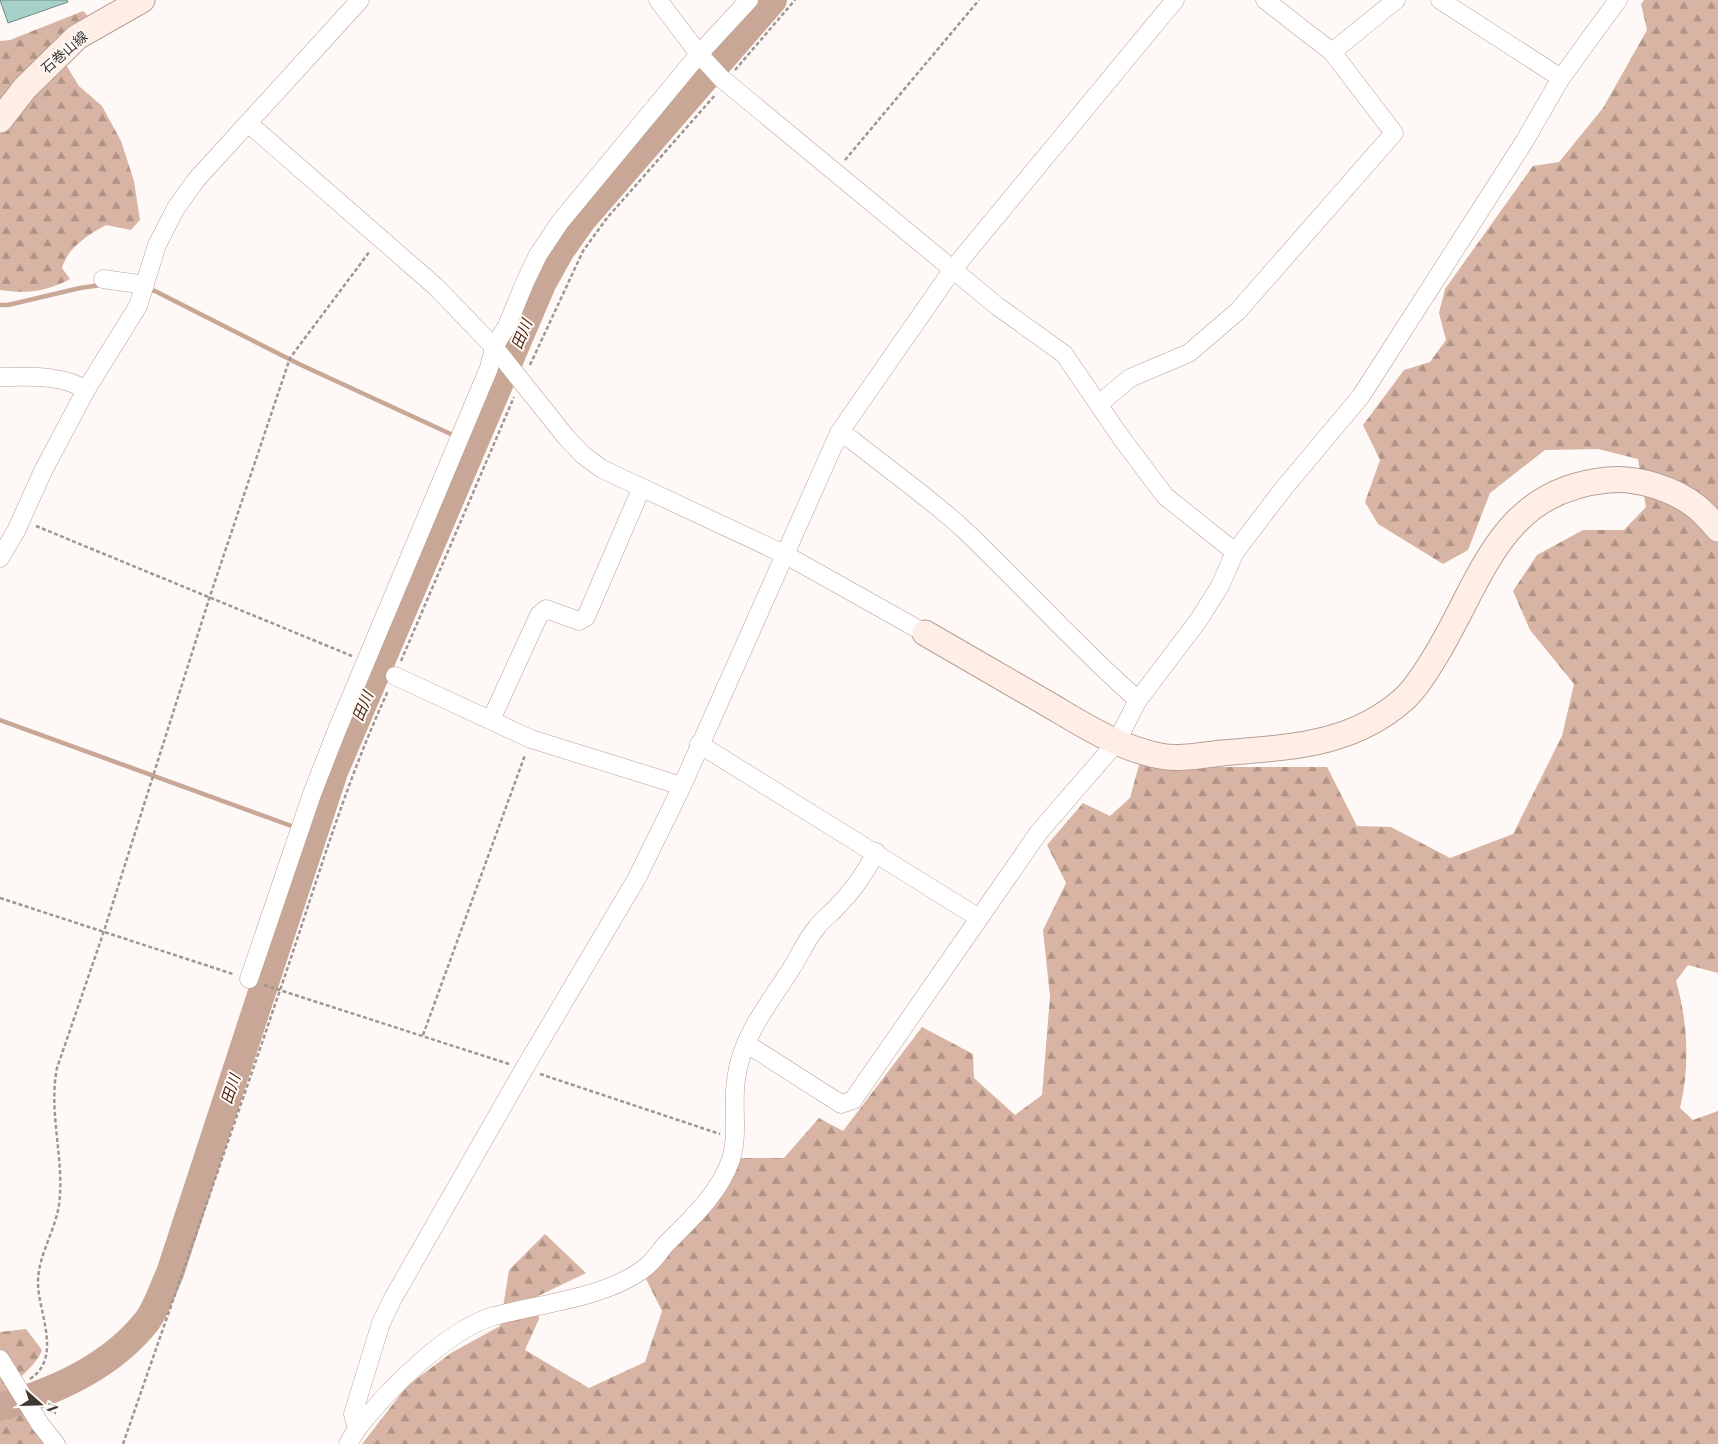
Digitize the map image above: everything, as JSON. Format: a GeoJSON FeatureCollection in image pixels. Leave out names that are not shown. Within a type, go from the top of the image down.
{"type":"FeatureCollection","features":[{"type":"Feature","properties":{"kind":"street","name":"石巻山線"},"geometry":{"type":"LineString","coordinates":[[0,120],[25,88],[77,37],[142,0]]}},
{"type":"Feature","properties":{"kind":"street"},"geometry":{"type":"LineString","coordinates":[[0,558],[86,390],[138,306],[157,244],[176,208],[196,180],[360,0]]}},
{"type":"Feature","properties":{"kind":"street"},"geometry":{"type":"LineString","coordinates":[[658,0],[701,57],[721,78],[997,306],[1064,354],[1166,496],[1235,552]]}},
{"type":"Feature","properties":{"kind":"street"},"geometry":{"type":"LineString","coordinates":[[252,980],[312,794],[366,660],[538,254],[560,222],[749,0]]}},
{"type":"Feature","properties":{"kind":"street"},"geometry":{"type":"LineString","coordinates":[[357,1429],[353,1414],[381,1323],[392,1300],[524,1069],[637,878],[682,786],[699,744],[839,433],[953,269],[1175,0]]}},
{"type":"Feature","properties":{"kind":"street"},"geometry":{"type":"LineString","coordinates":[[1099,404],[1130,378],[1189,353],[1238,311],[1394,133],[1332,52],[1265,0]]}},
{"type":"Feature","properties":{"kind":"street"},"geometry":{"type":"LineString","coordinates":[[1332,52],[1396,0]]}},
{"type":"Feature","properties":{"kind":"street"},"geometry":{"type":"LineString","coordinates":[[1440,0],[1561,78]]}},
{"type":"Feature","properties":{"kind":"street"},"geometry":{"type":"LineString","coordinates":[[747,1044],[841,1104],[853,1100],[1039,832],[1116,743],[1138,700],[1198,621],[1220,586],[1235,552],[1284,488],[1360,396],[1524,142],[1561,78],[1618,0]]}},
{"type":"Feature","properties":{"kind":"street"},"geometry":{"type":"LineString","coordinates":[[248,123],[435,286],[497,351],[583,455],[602,470],[784,554],[1116,743],[1162,757],[1301,746],[1340,736],[1375,719],[1405,698],[1425,673],[1490,556],[1511,524],[1530,507],[1555,492],[1583,482],[1614,479],[1634,480],[1670,491],[1698,507],[1718,529]]}},
{"type":"Feature","properties":{"kind":"street"},"geometry":{"type":"LineString","coordinates":[[103,279],[146,285]]}},
{"type":"Feature","properties":{"kind":"street"},"geometry":{"type":"LineString","coordinates":[[0,377],[47,378],[79,385],[86,390]]}},
{"type":"Feature","properties":{"kind":"street"},"geometry":{"type":"LineString","coordinates":[[839,433],[852,440],[957,524],[1028,592],[1082,650],[1138,700]]}},
{"type":"Feature","properties":{"kind":"street"},"geometry":{"type":"LineString","coordinates":[[491,720],[539,615],[546,609],[579,621],[586,617],[641,489]]}},
{"type":"Feature","properties":{"kind":"street"},"geometry":{"type":"LineString","coordinates":[[394,676],[531,739],[682,786]]}},
{"type":"Feature","properties":{"kind":"street"},"geometry":{"type":"LineString","coordinates":[[699,744],[876,852],[979,918]]}},
{"type":"Feature","properties":{"kind":"street"},"geometry":{"type":"LineString","coordinates":[[348,1444],[357,1429],[376,1406],[412,1369],[459,1334],[492,1317],[578,1297],[624,1280],[646,1266],[699,1212],[719,1183],[731,1158],[736,1124],[736,1081],[754,1027],[793,967],[805,942],[818,924],[841,901],[871,863],[876,852]]}},
{"type":"Feature","properties":{"kind":"street"},"geometry":{"type":"LineString","coordinates":[[0,1358],[33,1414],[56,1444]]}},
{"type":"Feature","properties":{"kind":"path"},"geometry":{"type":"LineString","coordinates":[[834,172],[979,0]]}},
{"type":"Feature","properties":{"kind":"path"},"geometry":{"type":"LineString","coordinates":[[19,1390],[44,1364],[47,1354],[46,1332],[38,1280],[59,1206],[61,1175],[53,1087],[57,1068],[104,931],[210,596],[290,358],[380,238]]}},
{"type":"Feature","properties":{"kind":"path"},"geometry":{"type":"LineString","coordinates":[[21,520],[210,596],[320,644],[366,660]]}},
{"type":"Feature","properties":{"kind":"path"},"geometry":{"type":"LineString","coordinates":[[423,1035],[531,739]]}},
{"type":"Feature","properties":{"kind":"path"},"geometry":{"type":"LineString","coordinates":[[0,898],[734,1137]]}},
{"type":"Feature","properties":{"kind":"green space"},"geometry":{"type":"Polygon","coordinates":[[[1644,0],[1718,0],[1718,973],[1688,965],[1676,981],[1683,1012],[1686,1044],[1685,1077],[1680,1108],[1693,1120],[1718,1111],[1718,1444],[362,1444],[407,1386],[451,1353],[500,1326],[509,1270],[545,1234],[586,1273],[536,1297],[539,1319],[525,1350],[589,1388],[645,1362],[662,1311],[646,1279],[697,1222],[734,1158],[784,1158],[819,1118],[843,1131],[922,1027],[973,1054],[974,1078],[1015,1115],[1042,1095],[1050,996],[1043,930],[1066,883],[1047,845],[1083,803],[1110,816],[1130,798],[1139,765],[1327,767],[1357,826],[1391,827],[1450,858],[1513,834],[1562,736],[1574,684],[1530,630],[1513,591],[1537,555],[1583,530],[1624,530],[1646,507],[1638,459],[1598,449],[1545,450],[1490,493],[1468,550],[1443,564],[1378,524],[1365,502],[1380,460],[1363,425],[1404,370],[1430,362],[1446,340],[1439,313],[1445,289],[1533,166],[1559,162],[1603,108],[1647,30],[1641,4],[1644,0]]]}},
{"type":"Feature","properties":{"kind":"green space"},"geometry":{"type":"Polygon","coordinates":[[[83,11],[91,19],[55,47],[79,86],[102,106],[121,141],[134,181],[140,220],[131,230],[106,225],[80,242],[69,254],[62,268],[70,279],[53,287],[36,291],[0,290],[0,41],[10,40],[83,11]]]}},
{"type":"Feature","properties":{"kind":"green space"},"geometry":{"type":"Polygon","coordinates":[[[26,1329],[42,1350],[34,1364],[11,1386],[2,1399],[12,1409],[21,1410],[48,1444],[0,1444],[0,1332],[26,1329]]]}},
{"type":"Feature","properties":{"kind":"building"},"geometry":{"type":"Polygon","coordinates":[[[0,0],[67,0],[68,2],[8,23],[0,0]]]}},
{"type":"Feature","properties":{"kind":"waterway","name":"田川"},"geometry":{"type":"LineString","coordinates":[[0,1407],[41,1394],[80,1376],[116,1352],[133,1337],[154,1310],[170,1273],[334,772],[542,284],[561,250],[583,219],[773,0]]}},
{"type":"Feature","properties":{"kind":"waterway"},"geometry":{"type":"LineString","coordinates":[[0,305],[8,305],[101,285]]}},
{"type":"Feature","properties":{"kind":"waterway"},"geometry":{"type":"LineString","coordinates":[[146,290],[155,291],[299,364],[455,436]]}},
{"type":"Feature","properties":{"kind":"waterway"},"geometry":{"type":"LineString","coordinates":[[462,439],[474,445]]}},
{"type":"Feature","properties":{"kind":"waterway"},"geometry":{"type":"LineString","coordinates":[[0,720],[297,828]]}},
{"type":"Feature","properties":{"kind":"waterway"},"geometry":{"type":"LineString","coordinates":[[305,830],[314,833]]}}]}
